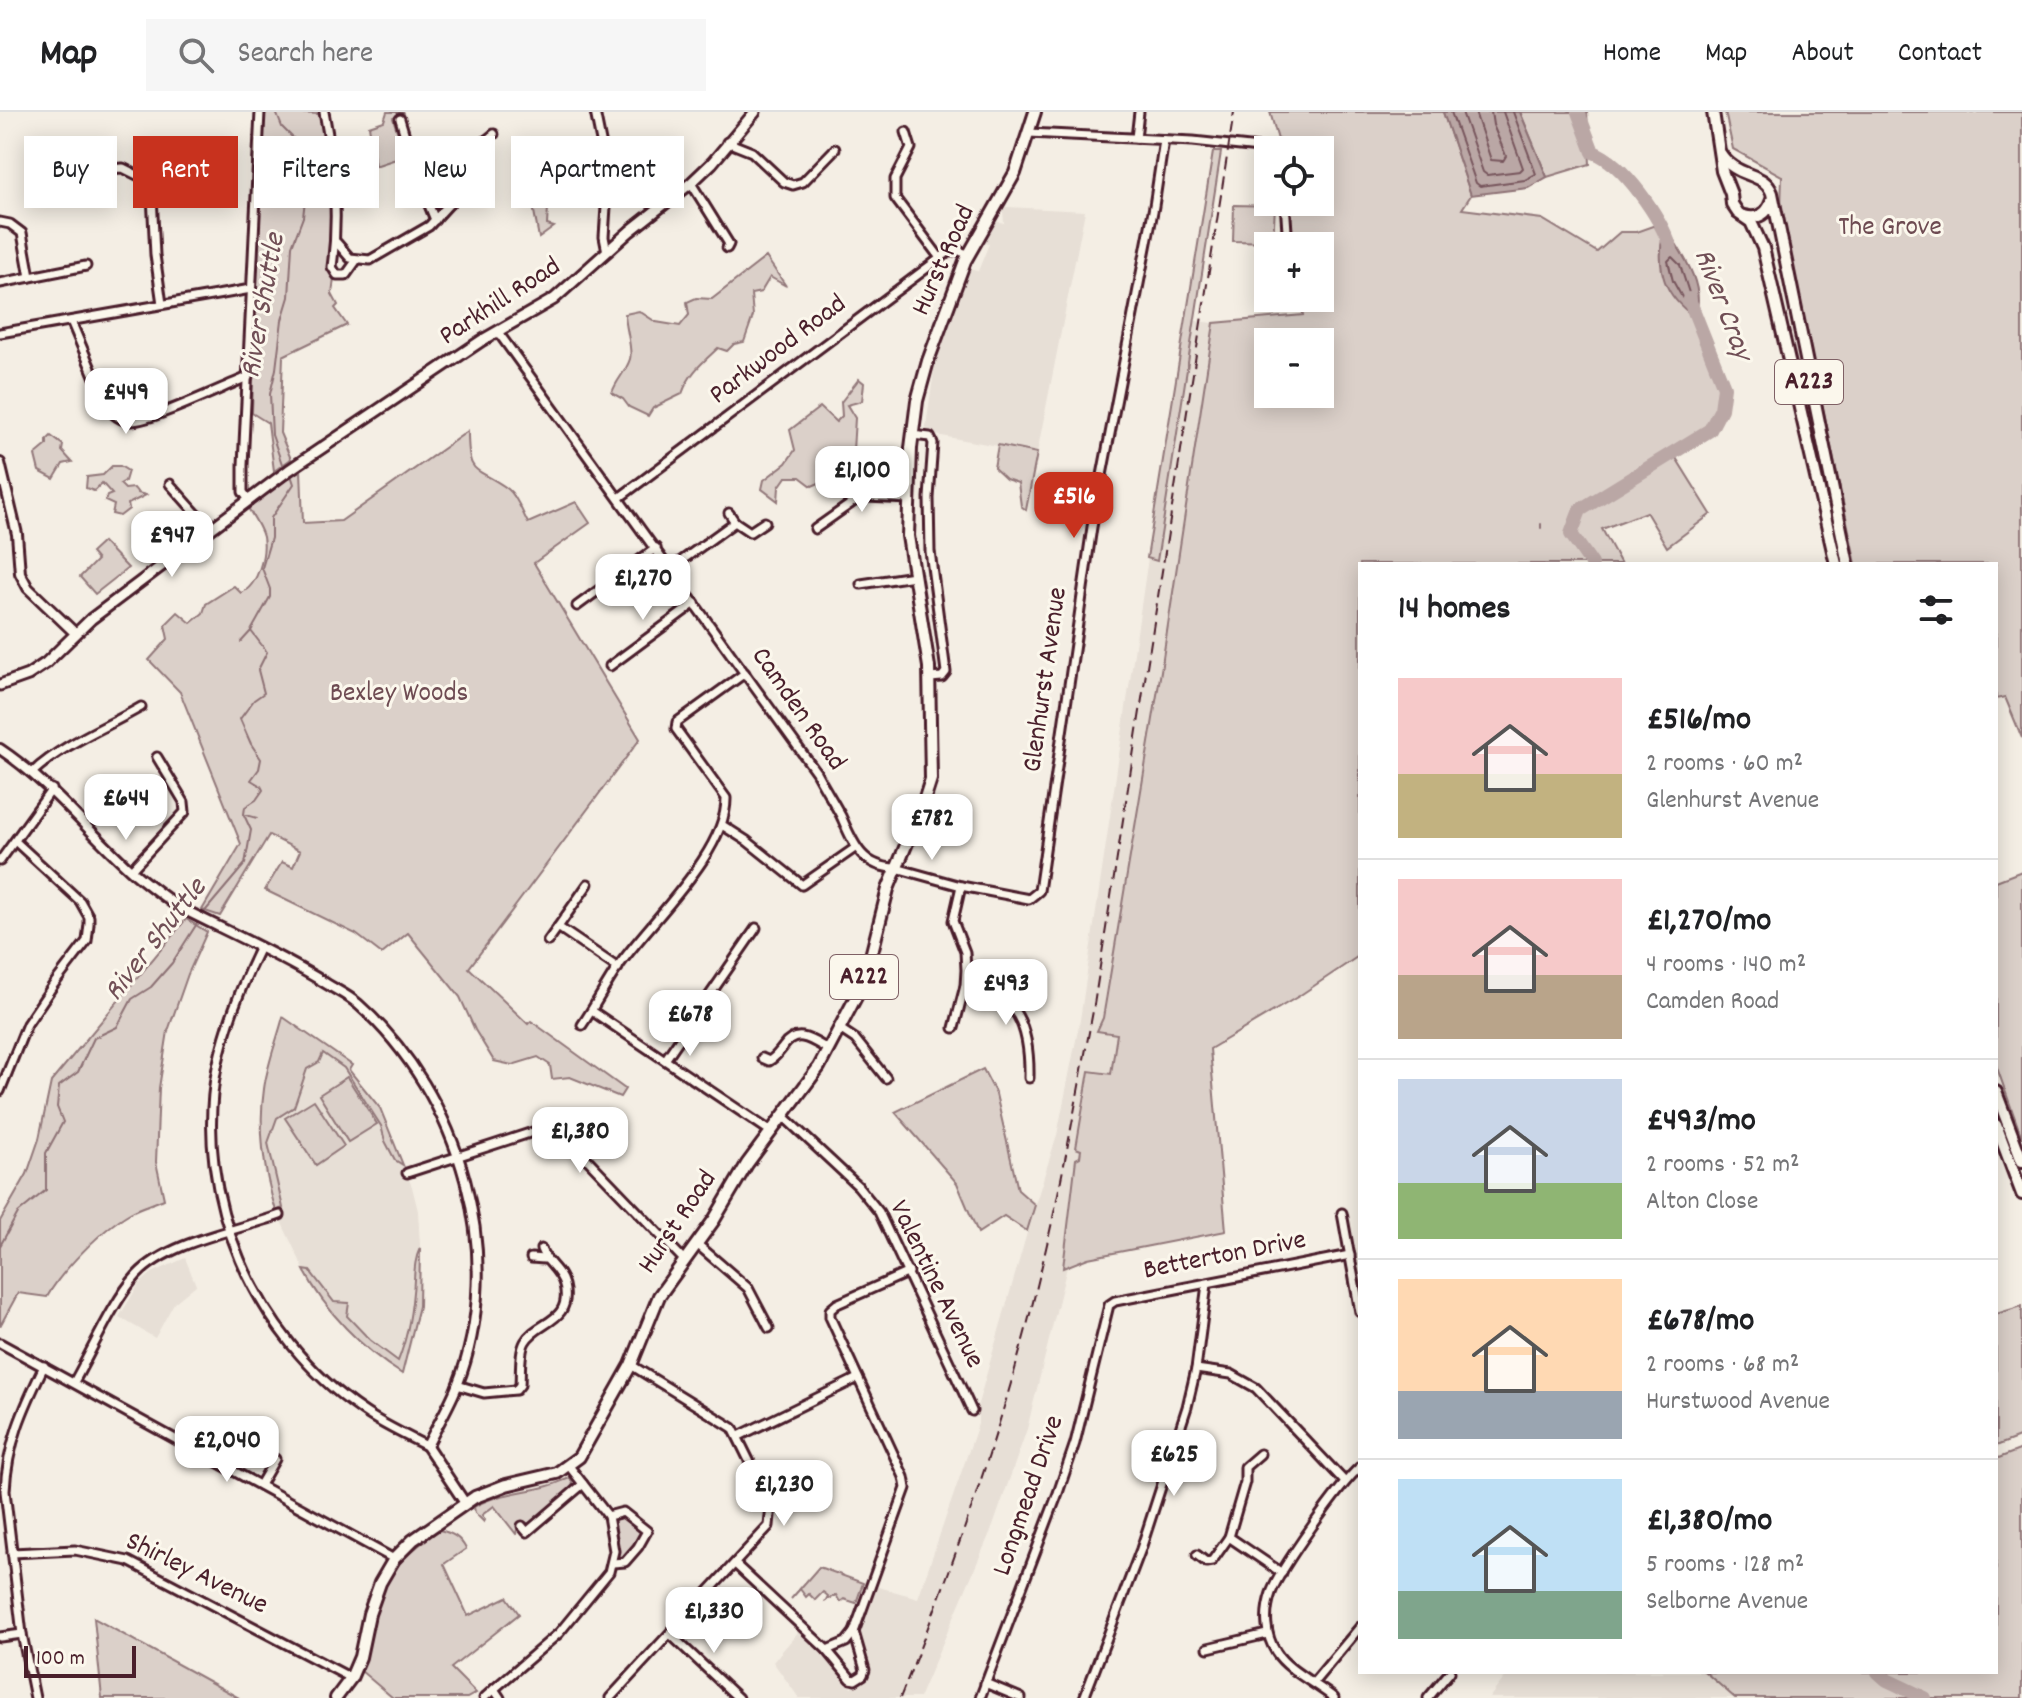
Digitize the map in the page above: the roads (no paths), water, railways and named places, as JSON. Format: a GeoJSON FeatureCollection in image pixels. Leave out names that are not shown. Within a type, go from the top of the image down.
{"type":"FeatureCollection","features":[{"type":"Feature","properties":{"kind":"main road","name":"Parkhill Road"},"geometry":{"type":"LineString","coordinates":[[0,685],[28,675],[42,666],[75,633],[285,473],[498,332],[554,299],[691,183],[755,112]]}},
{"type":"Feature","properties":{"kind":"main road","name":"Hurst Road"},"geometry":{"type":"LineString","coordinates":[[569,1466],[583,1451],[631,1365],[659,1296],[714,1220],[747,1164],[829,1050],[866,973],[885,899],[930,783],[930,678],[908,536],[912,435],[928,361],[968,254],[1008,188],[1035,112]]}},
{"type":"Feature","properties":{"kind":"main road","name":"A223"},"geometry":{"type":"LineString","coordinates":[[1713,112],[1722,171],[1735,209],[1751,222],[1763,248],[1836,562]]}},
{"type":"Feature","properties":{"kind":"main road","name":"A223"},"geometry":{"type":"LineString","coordinates":[[1719,151],[1725,162],[1738,172],[1764,181],[1770,187],[1848,562]]}},
{"type":"Feature","properties":{"kind":"main road"},"geometry":{"type":"LineString","coordinates":[[1731,194],[1742,179],[1754,177]]}},
{"type":"Feature","properties":{"kind":"main road"},"geometry":{"type":"LineString","coordinates":[[1742,216],[1755,218],[1761,215],[1767,211],[1772,200]]}},
{"type":"Feature","properties":{"kind":"main road"},"geometry":{"type":"LineString","coordinates":[[1998,1097],[2022,1161]]}},
{"type":"Feature","properties":{"kind":"main road"},"geometry":{"type":"LineString","coordinates":[[1998,1130],[2022,1194]]}},
{"type":"Feature","properties":{"kind":"main road"},"geometry":{"type":"LineString","coordinates":[[336,1698],[351,1678],[360,1657],[371,1605],[394,1559],[427,1528],[465,1503],[493,1489],[545,1477],[569,1466]]}},
{"type":"Feature","properties":{"kind":"street"},"geometry":{"type":"LineString","coordinates":[[249,500],[243,492],[260,112]]}},
{"type":"Feature","properties":{"kind":"street"},"geometry":{"type":"LineString","coordinates":[[324,112],[336,192],[337,243],[332,267],[341,276],[350,273],[356,261]]}},
{"type":"Feature","properties":{"kind":"street"},"geometry":{"type":"LineString","coordinates":[[595,112],[608,176],[604,237],[607,252]]}},
{"type":"Feature","properties":{"kind":"street"},"geometry":{"type":"LineString","coordinates":[[1136,138],[1139,112]]}},
{"type":"Feature","properties":{"kind":"street"},"geometry":{"type":"LineString","coordinates":[[404,123],[417,176],[435,220]]}},
{"type":"Feature","properties":{"kind":"street"},"geometry":{"type":"LineString","coordinates":[[906,132],[911,142],[908,156],[895,179],[895,198],[940,258]]}},
{"type":"Feature","properties":{"kind":"street"},"geometry":{"type":"LineString","coordinates":[[1029,133],[1254,147]]}},
{"type":"Feature","properties":{"kind":"street","name":"Glenhurst Avenue"},"geometry":{"type":"LineString","coordinates":[[896,868],[1025,900],[1039,891],[1092,527],[1164,140]]}},
{"type":"Feature","properties":{"kind":"street"},"geometry":{"type":"LineString","coordinates":[[911,142],[920,141]]}},
{"type":"Feature","properties":{"kind":"street"},"geometry":{"type":"LineString","coordinates":[[727,142],[752,152],[784,182],[793,185],[803,182],[835,149]]}},
{"type":"Feature","properties":{"kind":"street"},"geometry":{"type":"LineString","coordinates":[[117,168],[123,168],[143,178],[152,195],[155,255],[162,304]]}},
{"type":"Feature","properties":{"kind":"street"},"geometry":{"type":"LineString","coordinates":[[691,183],[729,244],[727,248]]}},
{"type":"Feature","properties":{"kind":"street"},"geometry":{"type":"LineString","coordinates":[[337,243],[346,255],[356,261],[377,257],[423,231],[446,208]]}},
{"type":"Feature","properties":{"kind":"street"},"geometry":{"type":"LineString","coordinates":[[0,222],[10,224],[22,233],[30,277]]}},
{"type":"Feature","properties":{"kind":"street","name":"Parkwood Road"},"geometry":{"type":"LineString","coordinates":[[619,498],[940,258],[956,250],[968,254]]}},
{"type":"Feature","properties":{"kind":"street"},"geometry":{"type":"LineString","coordinates":[[0,283],[86,266]]}},
{"type":"Feature","properties":{"kind":"street"},"geometry":{"type":"LineString","coordinates":[[0,333],[251,289]]}},
{"type":"Feature","properties":{"kind":"street"},"geometry":{"type":"LineString","coordinates":[[71,321],[109,409],[125,420],[144,418],[248,377]]}},
{"type":"Feature","properties":{"kind":"street","name":"Camden Road"},"geometry":{"type":"LineString","coordinates":[[498,332],[816,772],[855,848]]}},
{"type":"Feature","properties":{"kind":"street","name":"Hurst Road"},"geometry":{"type":"LineString","coordinates":[[912,435],[930,437],[933,443],[929,498],[930,551],[946,672],[942,677],[930,678]]}},
{"type":"Feature","properties":{"kind":"street"},"geometry":{"type":"LineString","coordinates":[[0,463],[17,534],[20,573],[28,588],[75,633]]}},
{"type":"Feature","properties":{"kind":"street"},"geometry":{"type":"LineString","coordinates":[[183,481],[172,486],[210,529]]}},
{"type":"Feature","properties":{"kind":"street"},"geometry":{"type":"LineString","coordinates":[[815,529],[856,500],[866,497],[910,499]]}},
{"type":"Feature","properties":{"kind":"street"},"geometry":{"type":"LineString","coordinates":[[729,513],[735,522],[750,532],[765,522]]}},
{"type":"Feature","properties":{"kind":"street"},"geometry":{"type":"LineString","coordinates":[[670,569],[735,522]]}},
{"type":"Feature","properties":{"kind":"street"},"geometry":{"type":"LineString","coordinates":[[577,606],[656,548]]}},
{"type":"Feature","properties":{"kind":"street"},"geometry":{"type":"LineString","coordinates":[[861,584],[914,576]]}},
{"type":"Feature","properties":{"kind":"street"},"geometry":{"type":"LineString","coordinates":[[610,666],[695,603]]}},
{"type":"Feature","properties":{"kind":"street"},"geometry":{"type":"LineString","coordinates":[[582,1025],[618,968],[675,899],[722,825],[726,798],[676,729],[677,722],[745,673]]}},
{"type":"Feature","properties":{"kind":"street"},"geometry":{"type":"LineString","coordinates":[[33,772],[54,754],[141,707]]}},
{"type":"Feature","properties":{"kind":"street"},"geometry":{"type":"LineString","coordinates":[[0,749],[52,789],[131,870],[189,912],[260,947],[356,1002],[384,1029],[429,1091],[458,1156],[478,1234],[476,1304],[469,1342],[457,1385],[427,1446]]}},
{"type":"Feature","properties":{"kind":"street"},"geometry":{"type":"LineString","coordinates":[[131,870],[185,812],[184,802],[157,757]]}},
{"type":"Feature","properties":{"kind":"street"},"geometry":{"type":"LineString","coordinates":[[0,861],[52,789]]}},
{"type":"Feature","properties":{"kind":"street"},"geometry":{"type":"LineString","coordinates":[[722,825],[806,888],[855,848],[872,863],[896,868]]}},
{"type":"Feature","properties":{"kind":"street"},"geometry":{"type":"LineString","coordinates":[[0,1091],[27,1024],[87,941],[89,924],[89,917],[80,901],[15,841]]}},
{"type":"Feature","properties":{"kind":"street"},"geometry":{"type":"LineString","coordinates":[[548,941],[588,884]]}},
{"type":"Feature","properties":{"kind":"street"},"geometry":{"type":"LineString","coordinates":[[954,1028],[965,986],[965,952],[953,921],[961,886]]}},
{"type":"Feature","properties":{"kind":"street"},"geometry":{"type":"LineString","coordinates":[[558,927],[618,968]]}},
{"type":"Feature","properties":{"kind":"street"},"geometry":{"type":"LineString","coordinates":[[665,1060],[756,928]]}},
{"type":"Feature","properties":{"kind":"street"},"geometry":{"type":"LineString","coordinates":[[260,947],[242,983],[217,1070],[212,1121],[214,1160],[229,1232],[244,1270],[260,1298],[278,1329],[301,1357],[362,1411],[427,1446],[465,1503]]}},
{"type":"Feature","properties":{"kind":"street"},"geometry":{"type":"LineString","coordinates":[[965,986],[994,993],[1017,1015],[1028,1039],[1029,1078]]}},
{"type":"Feature","properties":{"kind":"street"},"geometry":{"type":"LineString","coordinates":[[592,1011],[770,1131]]}},
{"type":"Feature","properties":{"kind":"street"},"geometry":{"type":"LineString","coordinates":[[840,1029],[855,1039],[886,1078]]}},
{"type":"Feature","properties":{"kind":"street"},"geometry":{"type":"LineString","coordinates":[[762,1058],[769,1061],[774,1059],[786,1042],[795,1036],[805,1036],[829,1050]]}},
{"type":"Feature","properties":{"kind":"street","name":"Valentine Avenue"},"geometry":{"type":"LineString","coordinates":[[783,1116],[858,1186],[879,1212],[972,1411]]}},
{"type":"Feature","properties":{"kind":"street"},"geometry":{"type":"LineString","coordinates":[[407,1173],[545,1128],[564,1135],[684,1260]]}},
{"type":"Feature","properties":{"kind":"street"},"geometry":{"type":"LineString","coordinates":[[1342,1213],[1358,1301]]}},
{"type":"Feature","properties":{"kind":"street"},"geometry":{"type":"LineString","coordinates":[[74,1382],[122,1296],[137,1275],[155,1260],[280,1215]]}},
{"type":"Feature","properties":{"kind":"street"},"geometry":{"type":"LineString","coordinates":[[697,1244],[748,1288],[769,1328]]}},
{"type":"Feature","properties":{"kind":"street"},"geometry":{"type":"LineString","coordinates":[[457,1385],[484,1393],[516,1390],[520,1385],[523,1345],[527,1338],[558,1315],[563,1305],[565,1289],[561,1276],[544,1259],[541,1249]]}},
{"type":"Feature","properties":{"kind":"street","name":"Betterton Drive"},"geometry":{"type":"LineString","coordinates":[[1109,1305],[1115,1301],[1350,1255]]}},
{"type":"Feature","properties":{"kind":"street"},"geometry":{"type":"LineString","coordinates":[[531,1258],[544,1259]]}},
{"type":"Feature","properties":{"kind":"street"},"geometry":{"type":"LineString","coordinates":[[827,1650],[846,1642],[854,1632],[906,1488],[904,1477],[830,1317],[830,1310],[909,1272]]}},
{"type":"Feature","properties":{"kind":"street"},"geometry":{"type":"LineString","coordinates":[[1084,1698],[1141,1549],[1187,1407],[1196,1369],[1207,1284]]}},
{"type":"Feature","properties":{"kind":"street","name":"Longmead Drive"},"geometry":{"type":"LineString","coordinates":[[977,1698],[1067,1468],[1109,1305]]}},
{"type":"Feature","properties":{"kind":"street"},"geometry":{"type":"LineString","coordinates":[[0,1343],[394,1559]]}},
{"type":"Feature","properties":{"kind":"street"},"geometry":{"type":"LineString","coordinates":[[610,1698],[769,1526],[771,1505],[733,1428],[631,1365]]}},
{"type":"Feature","properties":{"kind":"street"},"geometry":{"type":"LineString","coordinates":[[35,1698],[22,1634],[5,1491],[12,1437],[44,1366]]}},
{"type":"Feature","properties":{"kind":"street"},"geometry":{"type":"LineString","coordinates":[[1196,1369],[1231,1374],[1256,1388],[1345,1482]]}},
{"type":"Feature","properties":{"kind":"street"},"geometry":{"type":"LineString","coordinates":[[739,1436],[858,1378]]}},
{"type":"Feature","properties":{"kind":"street"},"geometry":{"type":"LineString","coordinates":[[260,1485],[275,1459],[261,1451]]}},
{"type":"Feature","properties":{"kind":"street"},"geometry":{"type":"LineString","coordinates":[[1197,1555],[1206,1562],[1212,1561],[1229,1537],[1245,1482],[1245,1467],[1260,1454]]}},
{"type":"Feature","properties":{"kind":"street"},"geometry":{"type":"LineString","coordinates":[[1236,1463],[1245,1467]]}},
{"type":"Feature","properties":{"kind":"street"},"geometry":{"type":"LineString","coordinates":[[484,1698],[559,1633],[613,1563],[613,1538],[608,1516],[569,1466]]}},
{"type":"Feature","properties":{"kind":"street"},"geometry":{"type":"LineString","coordinates":[[1334,1698],[1281,1659],[1267,1634],[1268,1605],[1282,1573],[1345,1482],[1358,1469]]}},
{"type":"Feature","properties":{"kind":"street"},"geometry":{"type":"LineString","coordinates":[[522,1526],[527,1532],[583,1484]]}},
{"type":"Feature","properties":{"kind":"street"},"geometry":{"type":"LineString","coordinates":[[608,1516],[623,1512],[647,1531],[633,1556],[625,1562],[613,1563]]}},
{"type":"Feature","properties":{"kind":"street"},"geometry":{"type":"LineString","coordinates":[[1229,1537],[1282,1573]]}},
{"type":"Feature","properties":{"kind":"street","name":"Shirley Avenue"},"geometry":{"type":"LineString","coordinates":[[12,1553],[75,1550],[128,1561],[351,1678]]}},
{"type":"Feature","properties":{"kind":"street"},"geometry":{"type":"LineString","coordinates":[[735,1564],[855,1680],[865,1670],[854,1632]]}},
{"type":"Feature","properties":{"kind":"street"},"geometry":{"type":"LineString","coordinates":[[1314,1682],[1358,1629]]}},
{"type":"Feature","properties":{"kind":"street"},"geometry":{"type":"LineString","coordinates":[[0,1637],[22,1634]]}},
{"type":"Feature","properties":{"kind":"street"},"geometry":{"type":"LineString","coordinates":[[670,1634],[738,1698]]}},
{"type":"Feature","properties":{"kind":"street"},"geometry":{"type":"LineString","coordinates":[[1208,1648],[1267,1634]]}},
{"type":"Feature","properties":{"kind":"street"},"geometry":{"type":"LineString","coordinates":[[1428,1698],[1448,1674]]}},
{"type":"Feature","properties":{"kind":"street"},"geometry":{"type":"LineString","coordinates":[[985,1683],[1021,1698]]}},
{"type":"Feature","properties":{"kind":"street"},"geometry":{"type":"LineString","coordinates":[[494,1689],[500,1698]]}},
{"type":"Feature","properties":{"kind":"street"},"geometry":{"type":"LineString","coordinates":[[617,1692],[625,1698]]}},
{"type":"Feature","properties":{"kind":"water"},"geometry":{"type":"Polygon","coordinates":[[[1443,112],[1520,112],[1547,177],[1528,188],[1471,195],[1443,112]]]}},
{"type":"Feature","properties":{"kind":"water"},"geometry":{"type":"Polygon","coordinates":[[[1668,231],[1696,283],[1698,306],[1695,317],[1676,300],[1665,281],[1661,246],[1663,233],[1668,231]]]}},
{"type":"Feature","properties":{"kind":"waterway","name":"River Shuttle"},"geometry":{"type":"LineString","coordinates":[[276,112],[282,127],[296,141],[307,183],[303,217],[292,246],[289,297],[282,320],[270,394],[272,435],[282,464]]}},
{"type":"Feature","properties":{"kind":"waterway","name":"River Cray"},"geometry":{"type":"LineString","coordinates":[[1578,112],[1593,152],[1605,158],[1629,179],[1659,222],[1671,249]]}},
{"type":"Feature","properties":{"kind":"waterway","name":"River Cray"},"geometry":{"type":"LineString","coordinates":[[1591,562],[1571,534],[1580,510],[1710,430],[1721,409],[1724,387],[1689,299]]}},
{"type":"Feature","properties":{"kind":"waterway","name":"River Shuttle"},"geometry":{"type":"LineString","coordinates":[[241,642],[251,631],[270,597],[262,568],[271,538],[271,518],[294,484],[292,478]]}},
{"type":"Feature","properties":{"kind":"waterway","name":"River Shuttle"},"geometry":{"type":"LineString","coordinates":[[244,814],[245,807],[256,800],[263,790],[251,780],[259,769],[261,759],[240,719],[254,700],[264,693],[258,670],[267,652],[251,631]]}},
{"type":"Feature","properties":{"kind":"waterway","name":"River Shuttle"},"geometry":{"type":"LineString","coordinates":[[201,916],[245,864],[251,830],[244,815]]}},
{"type":"Feature","properties":{"kind":"waterway"},"geometry":{"type":"LineString","coordinates":[[246,815],[257,818]]}},
{"type":"Feature","properties":{"kind":"waterway","name":"River Shuttle"},"geometry":{"type":"LineString","coordinates":[[0,1246],[18,1213],[46,1190],[46,1153],[63,1122],[57,1107],[59,1086],[78,1072],[94,1038],[117,1027],[132,999],[151,987],[172,963],[198,922]]}},
{"type":"Feature","properties":{"kind":"waterway","name":"River Cray"},"geometry":{"type":"LineString","coordinates":[[1880,1674],[1925,1698]]}},
{"type":"Feature","properties":{"kind":"railway"},"geometry":{"type":"LineString","coordinates":[[900,1698],[962,1536],[998,1427],[1029,1317],[1057,1199],[1093,1011],[1234,112]]}},
{"type":"Feature","properties":{"kind":"park label","name":"The Grove"},"geometry":{"type":"Point","coordinates":[1890,229]}},
{"type":"Feature","properties":{"kind":"park label","name":"Bexley Woods"},"geometry":{"type":"Point","coordinates":[399,695]}}]}
